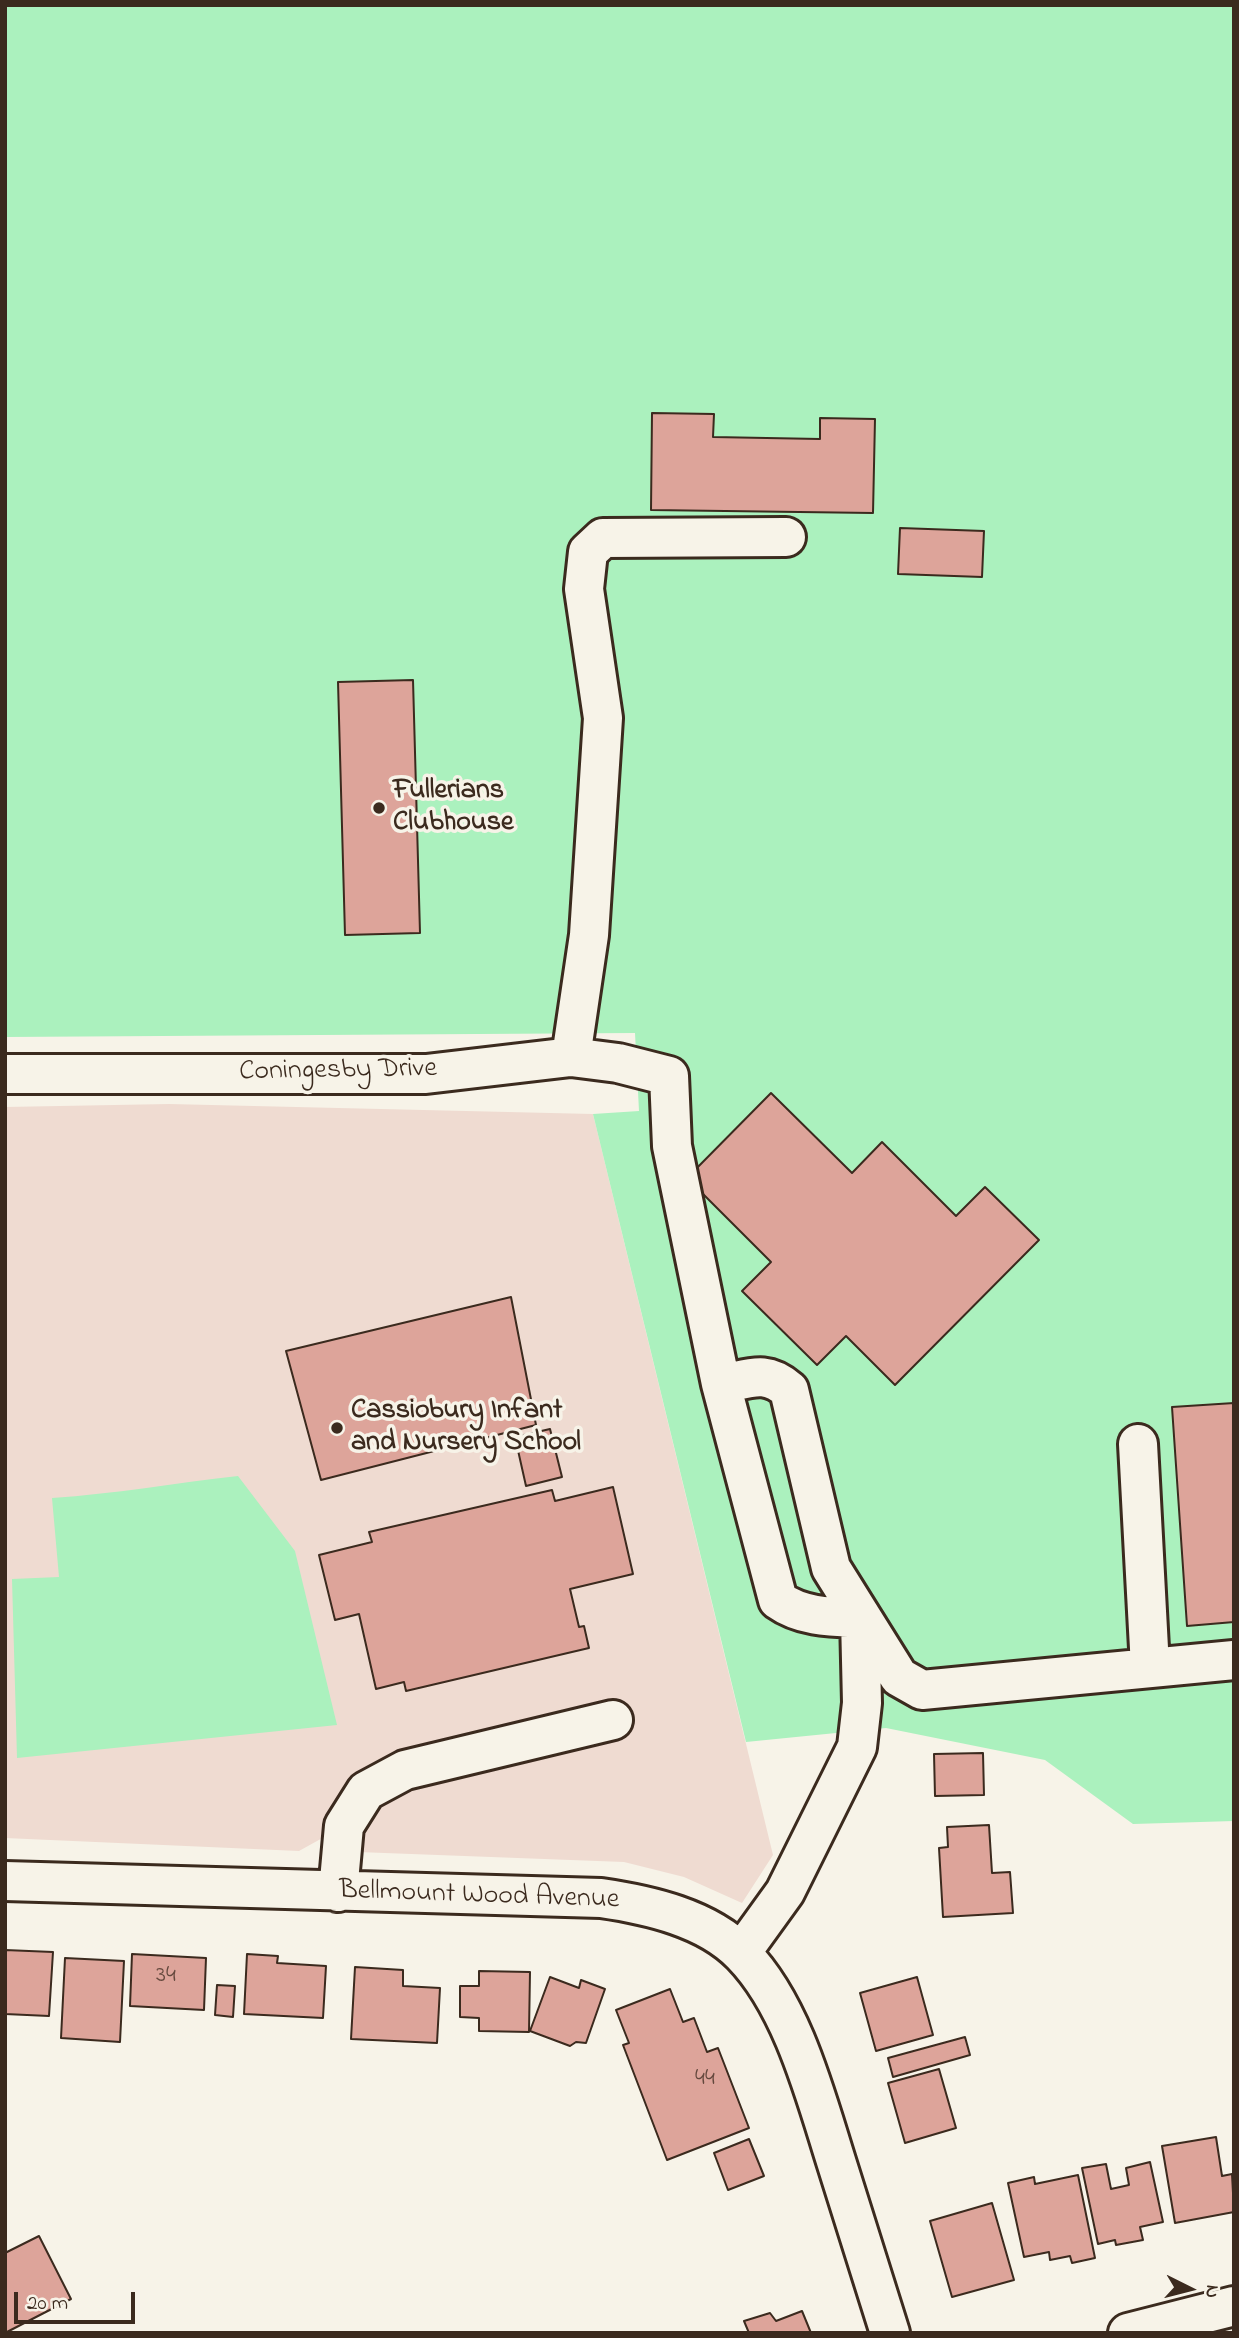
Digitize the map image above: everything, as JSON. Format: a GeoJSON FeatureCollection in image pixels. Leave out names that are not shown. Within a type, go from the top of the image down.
{"type":"FeatureCollection","features":[{"type":"Feature","properties":{"kind":"street"},"geometry":{"type":"LineString","coordinates":[[571,1057],[589,935],[603,718],[584,589],[588,552],[603,538],[786,537]]}},
{"type":"Feature","properties":{"kind":"street","name":"Coningesby Drive"},"geometry":{"type":"LineString","coordinates":[[5,1074],[426,1074],[571,1057],[618,1063],[669,1076],[672,1146],[721,1384]]}},
{"type":"Feature","properties":{"kind":"street"},"geometry":{"type":"LineString","coordinates":[[860,1618],[825,1617],[792,1610],[778,1600],[721,1384],[763,1376],[776,1378],[789,1390],[831,1568],[899,1677],[922,1690],[1234,1660]]}},
{"type":"Feature","properties":{"kind":"street"},"geometry":{"type":"LineString","coordinates":[[1138,1444],[1150,1667]]}},
{"type":"Feature","properties":{"kind":"street"},"geometry":{"type":"LineString","coordinates":[[741,1953],[785,1892],[857,1747],[862,1703],[860,1618]]}},
{"type":"Feature","properties":{"kind":"street"},"geometry":{"type":"LineString","coordinates":[[338,1892],[344,1826],[366,1791],[405,1770],[613,1720]]}},
{"type":"Feature","properties":{"kind":"street","name":"Bellmount Wood Avenue"},"geometry":{"type":"LineString","coordinates":[[5,1881],[601,1898],[674,1914],[703,1928],[741,1953],[763,1981],[810,2080],[890,2333]]}},
{"type":"Feature","properties":{"kind":"street"},"geometry":{"type":"LineString","coordinates":[[1128,2333],[1234,2306]]}},
{"type":"Feature","properties":{"kind":"shaded area","name":"Cassiobury Infant and Nursery School"},"geometry":{"type":"Polygon","coordinates":[[[169,1104],[593,1114],[773,1855],[742,1903],[684,1877],[624,1862],[358,1852],[344,1826],[299,1851],[5,1838],[5,1107],[169,1104]]]}},
{"type":"Feature","properties":{"kind":"green space"},"geometry":{"type":"Polygon","coordinates":[[[5,5],[1234,5],[1234,1821],[1133,1824],[1045,1760],[886,1728],[746,1742],[593,1114],[639,1111],[635,1033],[5,1037],[5,5]]]}},
{"type":"Feature","properties":{"kind":"green space"},"geometry":{"type":"Polygon","coordinates":[[[238,1476],[295,1551],[337,1725],[17,1758],[12,1579],[59,1577],[52,1498],[238,1476]]]}},
{"type":"Feature","properties":{"kind":"building"},"geometry":{"type":"Polygon","coordinates":[[[652,413],[714,414],[713,437],[820,439],[820,418],[875,419],[873,513],[651,510],[652,413]]]}},
{"type":"Feature","properties":{"kind":"building"},"geometry":{"type":"Polygon","coordinates":[[[900,528],[984,531],[982,577],[898,574],[900,528]]]}},
{"type":"Feature","properties":{"kind":"building","name":"Fullerians Clubhouse"},"geometry":{"type":"Polygon","coordinates":[[[413,680],[420,933],[345,935],[338,682],[413,680]]]}},
{"type":"Feature","properties":{"kind":"building"},"geometry":{"type":"Polygon","coordinates":[[[771,1093],[852,1173],[882,1142],[956,1216],[985,1187],[1039,1240],[895,1385],[846,1336],[817,1365],[742,1291],[771,1262],[687,1178],[771,1093]]]}},
{"type":"Feature","properties":{"kind":"building"},"geometry":{"type":"Polygon","coordinates":[[[511,1297],[536,1425],[321,1480],[286,1351],[511,1297]]]}},
{"type":"Feature","properties":{"kind":"building"},"geometry":{"type":"Polygon","coordinates":[[[1234,1403],[1234,1622],[1187,1626],[1172,1407],[1234,1403]]]}},
{"type":"Feature","properties":{"kind":"building"},"geometry":{"type":"Polygon","coordinates":[[[550,1429],[562,1477],[526,1486],[515,1437],[550,1429]]]}},
{"type":"Feature","properties":{"kind":"building"},"geometry":{"type":"Polygon","coordinates":[[[613,1487],[633,1574],[570,1589],[579,1627],[584,1626],[589,1648],[406,1691],[404,1682],[376,1689],[359,1614],[335,1620],[319,1555],[372,1542],[369,1532],[552,1490],[555,1501],[613,1487]]]}},
{"type":"Feature","properties":{"kind":"building"},"geometry":{"type":"Polygon","coordinates":[[[983,1753],[984,1795],[935,1796],[934,1754],[983,1753]]]}},
{"type":"Feature","properties":{"kind":"building"},"geometry":{"type":"Polygon","coordinates":[[[989,1825],[992,1873],[1010,1872],[1013,1913],[943,1917],[939,1848],[948,1847],[947,1827],[989,1825]]]}},
{"type":"Feature","properties":{"kind":"building"},"geometry":{"type":"Polygon","coordinates":[[[5,1950],[53,1952],[49,2016],[5,2014],[5,1950]]]}},
{"type":"Feature","properties":{"kind":"building"},"geometry":{"type":"Polygon","coordinates":[[[132,1954],[206,1958],[204,2010],[130,2006],[132,1954]]]}},
{"type":"Feature","properties":{"kind":"building"},"geometry":{"type":"Polygon","coordinates":[[[247,1954],[278,1956],[277,1963],[326,1966],[323,2018],[244,2014],[247,1954]]]}},
{"type":"Feature","properties":{"kind":"building"},"geometry":{"type":"Polygon","coordinates":[[[65,1958],[124,1961],[120,2042],[61,2038],[65,1958]]]}},
{"type":"Feature","properties":{"kind":"building"},"geometry":{"type":"Polygon","coordinates":[[[355,1967],[403,1970],[403,1986],[440,1988],[437,2043],[351,2039],[355,1967]]]}},
{"type":"Feature","properties":{"kind":"building"},"geometry":{"type":"Polygon","coordinates":[[[479,1971],[530,1972],[529,2032],[479,2031],[479,2018],[460,2017],[460,1986],[479,1986],[479,1971]]]}},
{"type":"Feature","properties":{"kind":"building"},"geometry":{"type":"Polygon","coordinates":[[[550,1977],[579,1988],[581,1980],[605,1989],[586,2043],[576,2042],[570,2046],[530,2031],[550,1977]]]}},
{"type":"Feature","properties":{"kind":"building"},"geometry":{"type":"Polygon","coordinates":[[[917,1977],[933,2035],[876,2051],[860,1993],[917,1977]]]}},
{"type":"Feature","properties":{"kind":"building"},"geometry":{"type":"Polygon","coordinates":[[[217,1985],[235,1986],[233,2017],[215,2015],[217,1985]]]}},
{"type":"Feature","properties":{"kind":"building"},"geometry":{"type":"Polygon","coordinates":[[[670,1989],[683,2022],[694,2018],[707,2052],[718,2048],[749,2128],[667,2160],[623,2045],[629,2043],[616,2010],[670,1989]]]}},
{"type":"Feature","properties":{"kind":"building"},"geometry":{"type":"Polygon","coordinates":[[[965,2037],[970,2055],[893,2077],[888,2058],[965,2037]]]}},
{"type":"Feature","properties":{"kind":"building"},"geometry":{"type":"Polygon","coordinates":[[[939,2069],[956,2128],[905,2143],[888,2083],[939,2069]]]}},
{"type":"Feature","properties":{"kind":"building"},"geometry":{"type":"Polygon","coordinates":[[[1216,2137],[1222,2176],[1232,2174],[1234,2212],[1175,2223],[1162,2146],[1216,2137]]]}},
{"type":"Feature","properties":{"kind":"building"},"geometry":{"type":"Polygon","coordinates":[[[749,2139],[764,2176],[728,2190],[714,2153],[749,2139]]]}},
{"type":"Feature","properties":{"kind":"building"},"geometry":{"type":"Polygon","coordinates":[[[1150,2162],[1163,2222],[1140,2227],[1143,2240],[1116,2245],[1115,2240],[1098,2244],[1082,2168],[1106,2164],[1111,2189],[1129,2185],[1126,2168],[1150,2162]]]}},
{"type":"Feature","properties":{"kind":"building"},"geometry":{"type":"Polygon","coordinates":[[[1078,2175],[1095,2258],[1072,2263],[1070,2256],[1050,2260],[1049,2252],[1024,2257],[1008,2183],[1034,2177],[1035,2184],[1078,2175]]]}},
{"type":"Feature","properties":{"kind":"building"},"geometry":{"type":"Polygon","coordinates":[[[992,2203],[1014,2280],[952,2297],[930,2221],[992,2203]]]}},
{"type":"Feature","properties":{"kind":"building"},"geometry":{"type":"Polygon","coordinates":[[[39,2236],[71,2299],[5,2333],[5,2253],[39,2236]]]}},
{"type":"Feature","properties":{"kind":"building"},"geometry":{"type":"Polygon","coordinates":[[[802,2311],[811,2333],[749,2333],[744,2321],[770,2313],[776,2321],[802,2311]]]}},
{"type":"Feature","properties":{"kind":"place","name":"Fullerians Clubhouse"},"geometry":{"type":"Point","coordinates":[379,808]}},
{"type":"Feature","properties":{"kind":"place","name":"Cassiobury Infant and Nursery School"},"geometry":{"type":"Point","coordinates":[337,1428]}}]}
